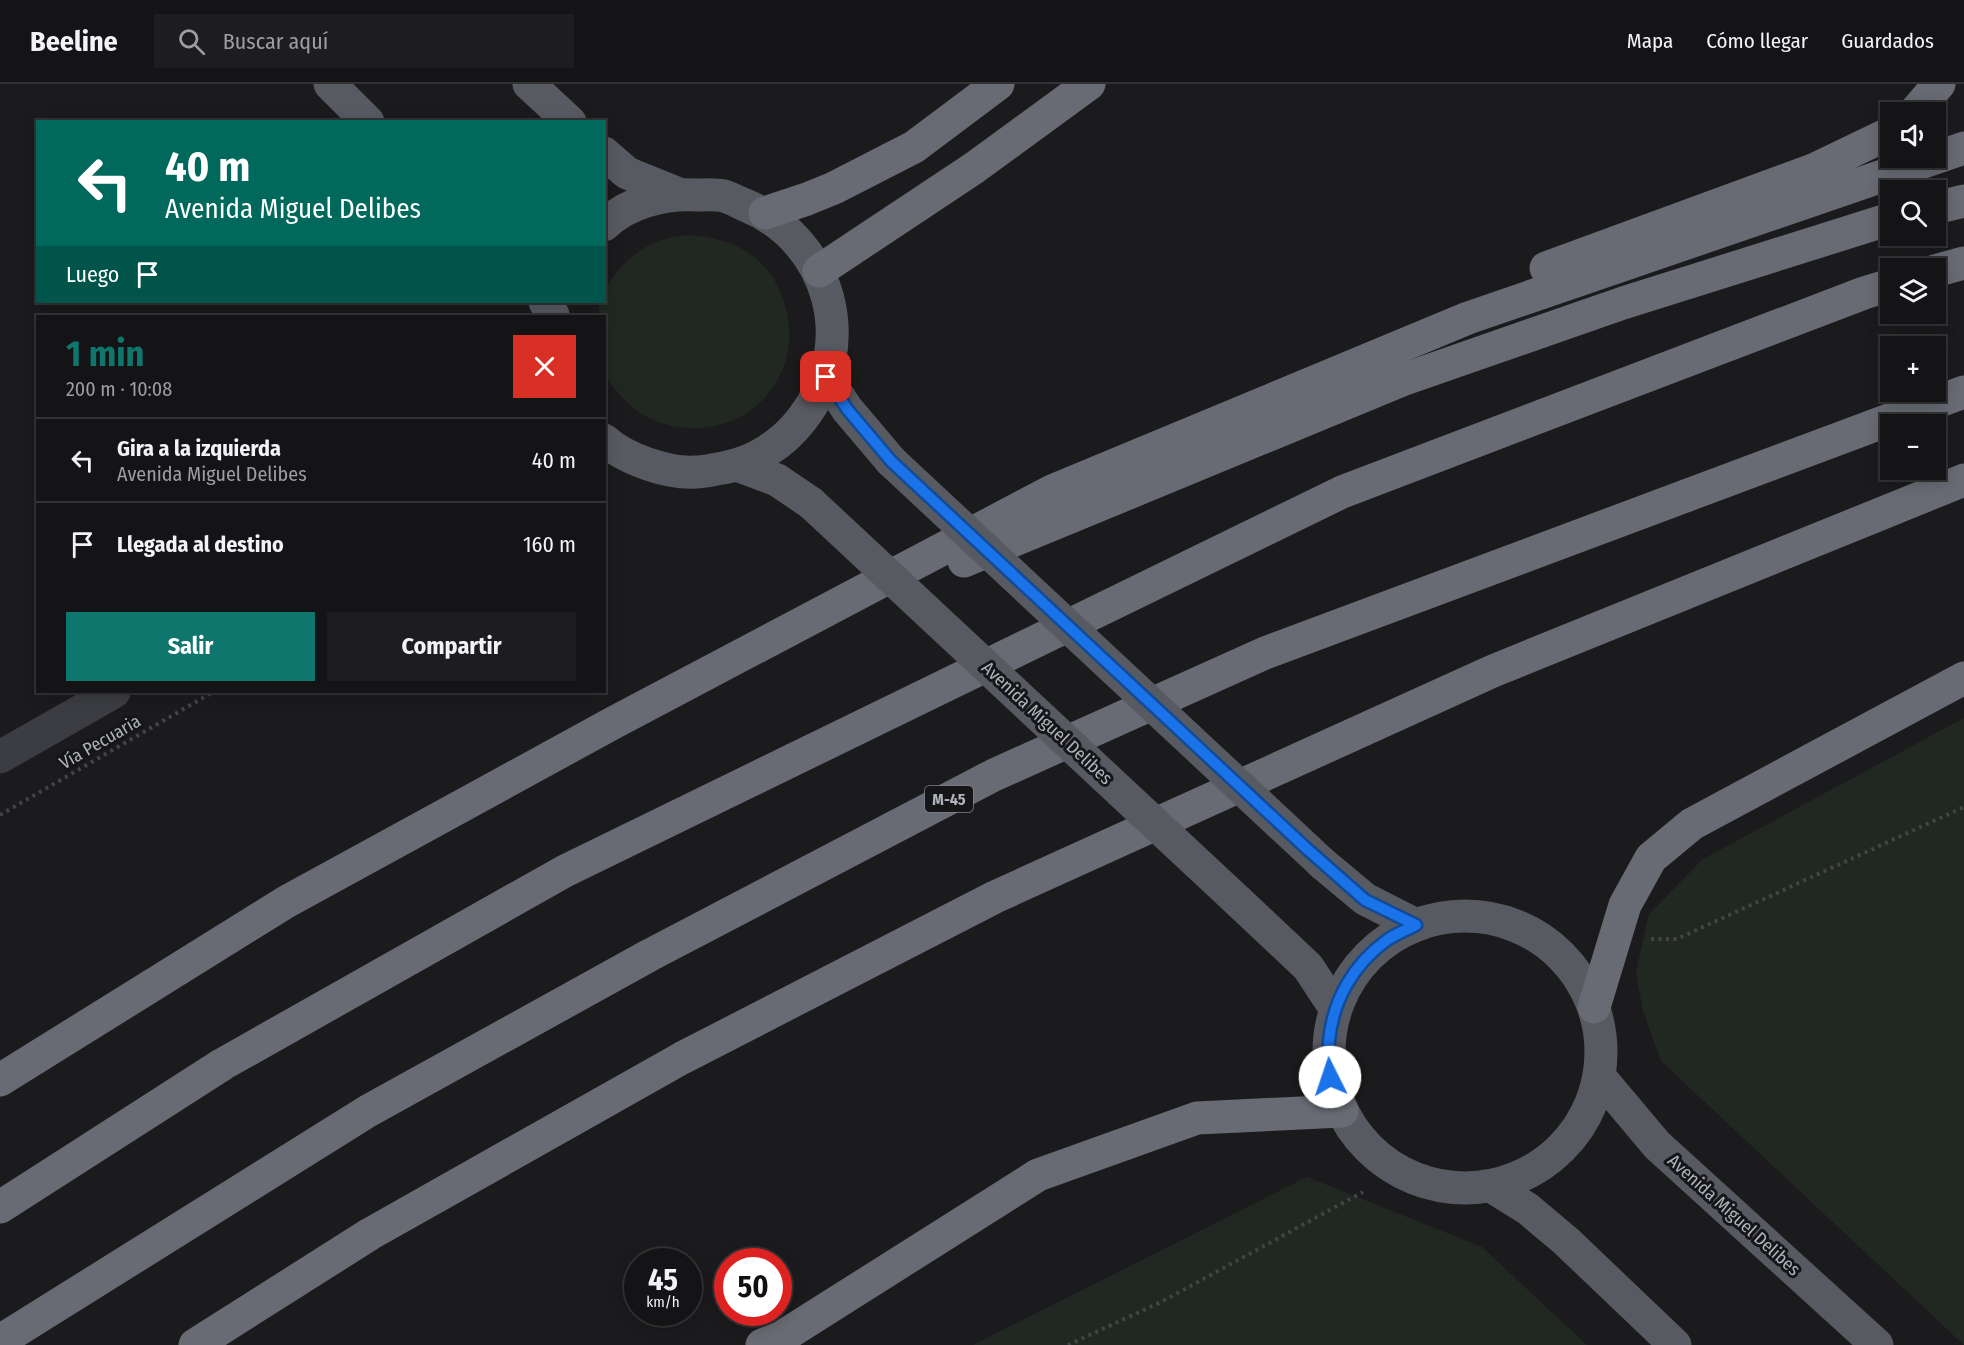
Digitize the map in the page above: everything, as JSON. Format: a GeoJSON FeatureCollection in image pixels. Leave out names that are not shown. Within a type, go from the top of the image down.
{"type":"FeatureCollection","features":[{"type":"Feature","properties":{"kind":"highway"},"geometry":{"type":"LineString","coordinates":[[765,213],[834,188],[914,147],[998,84]]}},
{"type":"Feature","properties":{"kind":"highway"},"geometry":{"type":"LineString","coordinates":[[819,271],[974,168],[1089,84]]}},
{"type":"Feature","properties":{"kind":"highway"},"geometry":{"type":"LineString","coordinates":[[1924,102],[1939,84]]}},
{"type":"Feature","properties":{"kind":"highway"},"geometry":{"type":"LineString","coordinates":[[1468,318],[1510,281],[1813,170],[1880,138]]}},
{"type":"Feature","properties":{"kind":"highway"},"geometry":{"type":"LineString","coordinates":[[0,1080],[286,902],[613,723],[1052,491],[1468,318],[1964,148]]}},
{"type":"Feature","properties":{"kind":"highway"},"geometry":{"type":"LineString","coordinates":[[1946,205],[1964,201]]}},
{"type":"Feature","properties":{"kind":"highway"},"geometry":{"type":"LineString","coordinates":[[762,644],[1402,380],[1623,303],[1880,222]]}},
{"type":"Feature","properties":{"kind":"highway"},"geometry":{"type":"LineString","coordinates":[[1946,268],[1964,263]]}},
{"type":"Feature","properties":{"kind":"highway"},"geometry":{"type":"LineString","coordinates":[[0,1207],[223,1064],[565,871],[619,844],[1342,492],[1880,288]]}},
{"type":"Feature","properties":{"kind":"highway","name":"M-45"},"geometry":{"type":"LineString","coordinates":[[0,1341],[368,1111],[650,955],[994,775],[1265,653],[1964,392]]}},
{"type":"Feature","properties":{"kind":"highway"},"geometry":{"type":"LineString","coordinates":[[195,1345],[370,1234],[672,1064],[995,897],[1493,671],[1964,480]]}},
{"type":"Feature","properties":{"kind":"highway"},"geometry":{"type":"LineString","coordinates":[[1863,522],[1964,491]]}},
{"type":"Feature","properties":{"kind":"highway"},"geometry":{"type":"LineString","coordinates":[[1594,1007],[1625,905],[1651,858],[1692,824],[1964,678]]}},
{"type":"Feature","properties":{"kind":"highway"},"geometry":{"type":"LineString","coordinates":[[762,1345],[782,1337],[1038,1175],[1197,1118],[1342,1112]]}},
{"type":"Feature","properties":{"kind":"main road"},"geometry":{"type":"LineString","coordinates":[[330,84],[366,120]]}},
{"type":"Feature","properties":{"kind":"main road"},"geometry":{"type":"LineString","coordinates":[[529,84],[568,120]]}},
{"type":"Feature","properties":{"kind":"main road"},"geometry":{"type":"LineString","coordinates":[[606,155],[627,172],[680,194]]}},
{"type":"Feature","properties":{"kind":"main road"},"geometry":{"type":"LineString","coordinates":[[606,223],[643,202],[680,194],[724,196],[765,213],[799,241],[819,271],[831,305],[833,341],[826,377],[812,406],[792,432],[767,452],[737,465],[695,473],[653,466],[614,448],[606,442]]}},
{"type":"Feature","properties":{"kind":"main road"},"geometry":{"type":"LineString","coordinates":[[826,377],[847,409],[891,461],[1323,864],[1365,900],[1416,925]]}},
{"type":"Feature","properties":{"kind":"main road","name":"Avenida Miguel Delibes"},"geometry":{"type":"LineString","coordinates":[[737,465],[777,480],[811,503],[1308,967],[1335,1008]]}},
{"type":"Feature","properties":{"kind":"main road"},"geometry":{"type":"LineString","coordinates":[[1451,916],[1487,917],[1522,928],[1553,948],[1578,975],[1594,1007],[1601,1042],[1599,1076],[1586,1115],[1562,1148],[1529,1172],[1491,1186],[1455,1187],[1420,1180],[1388,1165],[1362,1141],[1342,1112],[1330,1077],[1328,1042],[1335,1008],[1348,981],[1366,957],[1389,938],[1416,925],[1451,916]]}},
{"type":"Feature","properties":{"kind":"main road","name":"Avenida Miguel Delibes"},"geometry":{"type":"LineString","coordinates":[[1599,1076],[1657,1145],[1876,1345]]}},
{"type":"Feature","properties":{"kind":"main road"},"geometry":{"type":"LineString","coordinates":[[1491,1186],[1528,1209],[1566,1241],[1675,1345]]}},
{"type":"Feature","properties":{"kind":"street"},"geometry":{"type":"LineString","coordinates":[[0,757],[112,693]]}},
{"type":"Feature","properties":{"kind":"path","name":"Vía Pecuaria"},"geometry":{"type":"LineString","coordinates":[[0,815],[211,693]]}},
{"type":"Feature","properties":{"kind":"path"},"geometry":{"type":"LineString","coordinates":[[1646,940],[1677,939],[1964,807]]}},
{"type":"Feature","properties":{"kind":"path"},"geometry":{"type":"LineString","coordinates":[[1068,1345],[1161,1302],[1363,1192]]}},
{"type":"Feature","properties":{"kind":"shaded area"},"geometry":{"type":"Polygon","coordinates":[[[688,235],[716,239],[741,248],[752,255],[771,274],[788,315],[789,343],[783,368],[770,391],[752,409],[730,422],[703,428],[660,423],[631,406],[606,376],[606,315],[598,315],[600,303],[606,303],[606,292],[610,282],[625,263],[644,248],[667,238],[688,235]]]}},
{"type":"Feature","properties":{"kind":"shaded area"},"geometry":{"type":"Polygon","coordinates":[[[1964,718],[1964,1345],[1661,1061],[1643,1011],[1636,972],[1649,914],[1703,859],[1964,718]]]}},
{"type":"Feature","properties":{"kind":"shaded area"},"geometry":{"type":"Polygon","coordinates":[[[1307,1177],[1482,1247],[1587,1345],[973,1345],[1307,1177]]]}},
{"type":"Feature","properties":{"kind":"route"},"geometry":{"type":"LineString","coordinates":[[826,377],[847,409],[891,461],[1323,864],[1365,900],[1416,925],[1389,938],[1366,957],[1348,981],[1335,1008],[1328,1042],[1330,1077]]}}]}
